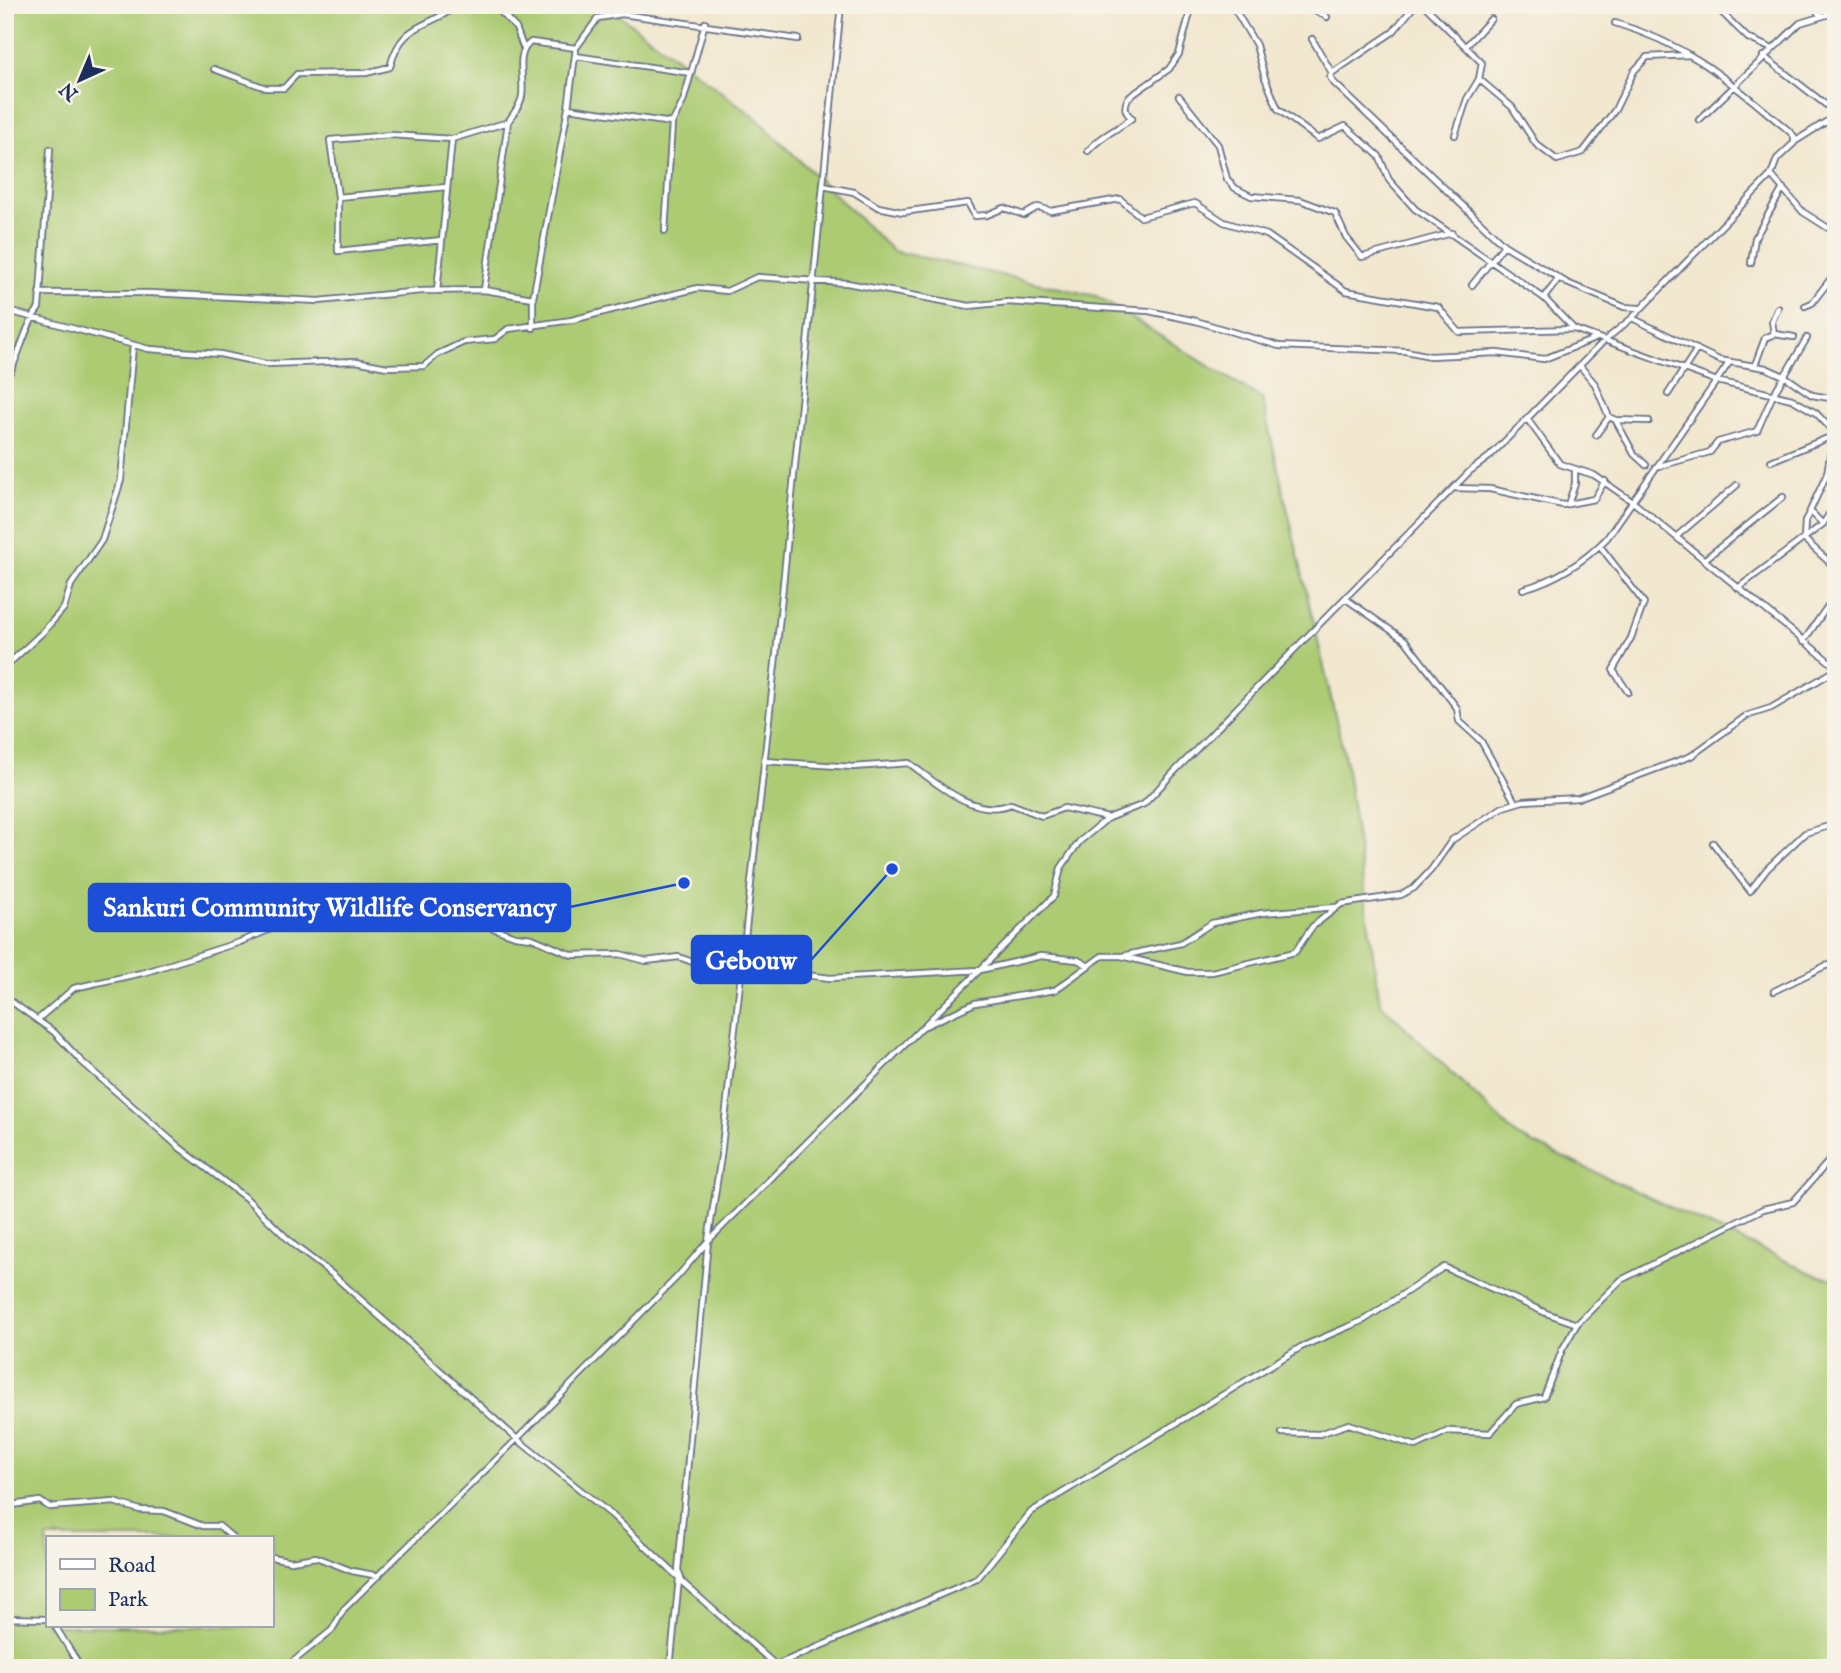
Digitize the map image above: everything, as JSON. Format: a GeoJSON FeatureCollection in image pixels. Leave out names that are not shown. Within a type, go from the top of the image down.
{"type":"FeatureCollection","features":[{"type":"Feature","properties":{"kind":"street"},"geometry":{"type":"LineString","coordinates":[[214,69],[266,88],[284,88],[297,74],[366,73],[390,67],[394,51],[412,28],[442,18],[458,5]]}},
{"type":"Feature","properties":{"kind":"street"},"geometry":{"type":"LineString","coordinates":[[484,290],[508,122],[522,99],[523,47],[516,28],[494,5]]}},
{"type":"Feature","properties":{"kind":"street"},"geometry":{"type":"LineString","coordinates":[[670,1668],[708,1241],[721,1156],[764,761],[841,5]]}},
{"type":"Feature","properties":{"kind":"street"},"geometry":{"type":"LineString","coordinates":[[1088,151],[1098,138],[1115,131],[1132,118],[1125,109],[1128,98],[1169,69],[1180,54],[1192,5]]}},
{"type":"Feature","properties":{"kind":"street"},"geometry":{"type":"LineString","coordinates":[[1232,5],[1261,56],[1263,73],[1278,109],[1318,139],[1345,126],[1379,156],[1389,180],[1415,209],[1544,298],[1574,329]]}},
{"type":"Feature","properties":{"kind":"street"},"geometry":{"type":"LineString","coordinates":[[1305,5],[1327,17]]}},
{"type":"Feature","properties":{"kind":"street"},"geometry":{"type":"LineString","coordinates":[[1415,5],[1393,32],[1332,72],[1330,77],[1333,82],[1342,87],[1504,245],[1559,278],[1624,307],[1640,308]]}},
{"type":"Feature","properties":{"kind":"street"},"geometry":{"type":"LineString","coordinates":[[1424,5],[1467,45],[1482,63],[1479,79],[1467,99],[1455,135]]}},
{"type":"Feature","properties":{"kind":"street"},"geometry":{"type":"LineString","coordinates":[[1714,5],[1748,38],[1770,48]]}},
{"type":"Feature","properties":{"kind":"street"},"geometry":{"type":"LineString","coordinates":[[1812,5],[1820,15]]}},
{"type":"Feature","properties":{"kind":"street"},"geometry":{"type":"LineString","coordinates":[[1699,120],[1770,48],[1800,23],[1836,12]]}},
{"type":"Feature","properties":{"kind":"street"},"geometry":{"type":"LineString","coordinates":[[533,328],[533,298],[568,108],[576,48],[598,18],[622,14],[705,23],[798,39]]}},
{"type":"Feature","properties":{"kind":"street"},"geometry":{"type":"LineString","coordinates":[[1467,45],[1492,19]]}},
{"type":"Feature","properties":{"kind":"street"},"geometry":{"type":"LineString","coordinates":[[664,232],[672,123],[683,102],[705,23]]}},
{"type":"Feature","properties":{"kind":"street"},"geometry":{"type":"LineString","coordinates":[[1615,23],[1695,55],[1734,83],[1794,135],[1794,143]]}},
{"type":"Feature","properties":{"kind":"street"},"geometry":{"type":"LineString","coordinates":[[1312,39],[1332,72]]}},
{"type":"Feature","properties":{"kind":"street"},"geometry":{"type":"LineString","coordinates":[[523,47],[531,41],[576,48]]}},
{"type":"Feature","properties":{"kind":"street"},"geometry":{"type":"LineString","coordinates":[[1479,79],[1512,107],[1536,144],[1557,160],[1583,152],[1615,110],[1634,71],[1647,57],[1695,55]]}},
{"type":"Feature","properties":{"kind":"street"},"geometry":{"type":"LineString","coordinates":[[575,56],[691,73]]}},
{"type":"Feature","properties":{"kind":"street"},"geometry":{"type":"LineString","coordinates":[[285,1668],[332,1630],[344,1609],[517,1439],[678,1276],[708,1241],[1054,896],[1061,868],[1070,852],[1108,818],[1144,804],[1154,796],[1175,771],[1469,471],[1528,420],[1604,341],[1632,317],[1771,175],[1772,166],[1794,143],[1829,120],[1834,111],[1763,56]]}},
{"type":"Feature","properties":{"kind":"street"},"geometry":{"type":"LineString","coordinates":[[1179,96],[1218,145],[1227,180],[1235,188],[1251,196],[1300,200],[1335,213],[1346,237],[1362,257],[1453,233]]}},
{"type":"Feature","properties":{"kind":"street"},"geometry":{"type":"LineString","coordinates":[[568,108],[672,123]]}},
{"type":"Feature","properties":{"kind":"street"},"geometry":{"type":"LineString","coordinates":[[442,240],[338,251],[338,197],[330,140],[391,135],[452,139],[508,122]]}},
{"type":"Feature","properties":{"kind":"street"},"geometry":{"type":"LineString","coordinates":[[437,291],[452,139]]}},
{"type":"Feature","properties":{"kind":"street"},"geometry":{"type":"LineString","coordinates":[[5,381],[18,362],[32,317],[39,308],[50,149]]}},
{"type":"Feature","properties":{"kind":"street"},"geometry":{"type":"LineString","coordinates":[[1771,175],[1803,212],[1836,233]]}},
{"type":"Feature","properties":{"kind":"street"},"geometry":{"type":"LineString","coordinates":[[823,186],[854,192],[878,208],[903,212],[968,203],[975,216],[1004,208],[1024,215],[1038,207],[1051,211],[1120,199],[1141,217],[1195,203],[1224,222],[1266,235],[1346,291],[1438,307],[1459,332],[1574,329],[1717,381],[1792,398],[1816,413],[1835,438]]}},
{"type":"Feature","properties":{"kind":"street"},"geometry":{"type":"LineString","coordinates":[[338,197],[447,187]]}},
{"type":"Feature","properties":{"kind":"street"},"geometry":{"type":"LineString","coordinates":[[1751,263],[1755,238],[1783,188]]}},
{"type":"Feature","properties":{"kind":"street"},"geometry":{"type":"LineString","coordinates":[[1472,285],[1504,245]]}},
{"type":"Feature","properties":{"kind":"street"},"geometry":{"type":"LineString","coordinates":[[1805,306],[1812,303],[1836,272]]}},
{"type":"Feature","properties":{"kind":"street"},"geometry":{"type":"LineString","coordinates":[[5,310],[149,349],[220,354],[266,364],[356,361],[387,367],[424,366],[438,354],[464,342],[495,339],[508,329],[533,328],[698,288],[727,290],[757,277],[847,283],[970,306],[1008,302],[1149,311],[1196,321],[1279,346],[1406,351],[1430,356],[1497,353],[1544,359],[1597,338]]}},
{"type":"Feature","properties":{"kind":"street"},"geometry":{"type":"LineString","coordinates":[[1544,298],[1559,278]]}},
{"type":"Feature","properties":{"kind":"street"},"geometry":{"type":"LineString","coordinates":[[39,293],[162,294],[318,301],[437,291],[484,290],[533,298]]}},
{"type":"Feature","properties":{"kind":"street"},"geometry":{"type":"LineString","coordinates":[[1774,334],[1772,321],[1778,308]]}},
{"type":"Feature","properties":{"kind":"street"},"geometry":{"type":"LineString","coordinates":[[1632,317],[1729,363],[1755,365],[1786,376],[1812,395],[1836,399]]}},
{"type":"Feature","properties":{"kind":"street"},"geometry":{"type":"LineString","coordinates":[[1755,365],[1762,342],[1774,334],[1794,337]]}},
{"type":"Feature","properties":{"kind":"street"},"geometry":{"type":"LineString","coordinates":[[1658,467],[1710,452],[1718,442],[1757,431],[1773,395],[1807,338]]}},
{"type":"Feature","properties":{"kind":"street"},"geometry":{"type":"LineString","coordinates":[[5,667],[43,632],[64,608],[71,585],[102,540],[121,480],[133,345]]}},
{"type":"Feature","properties":{"kind":"street"},"geometry":{"type":"LineString","coordinates":[[1668,394],[1697,349]]}},
{"type":"Feature","properties":{"kind":"street"},"geometry":{"type":"LineString","coordinates":[[1523,589],[1556,578],[1600,546],[1729,363]]}},
{"type":"Feature","properties":{"kind":"street"},"geometry":{"type":"LineString","coordinates":[[1580,366],[1595,384],[1609,416],[1616,420],[1649,421]]}},
{"type":"Feature","properties":{"kind":"street"},"geometry":{"type":"LineString","coordinates":[[1596,435],[1609,416]]}},
{"type":"Feature","properties":{"kind":"street"},"geometry":{"type":"LineString","coordinates":[[923,1027],[975,1003],[1055,990],[1102,956],[1121,956],[1181,943],[1212,923],[1262,913],[1337,907],[1361,899],[1401,895],[1414,888],[1431,870],[1452,840],[1503,807],[1516,802],[1578,797],[1690,756],[1746,716],[1771,708],[1836,669],[1677,536],[1605,481],[1560,464],[1528,420]]}},
{"type":"Feature","properties":{"kind":"street"},"geometry":{"type":"LineString","coordinates":[[1616,420],[1634,454],[1646,466]]}},
{"type":"Feature","properties":{"kind":"street"},"geometry":{"type":"LineString","coordinates":[[1771,461],[1835,438]]}},
{"type":"Feature","properties":{"kind":"street"},"geometry":{"type":"LineString","coordinates":[[1804,539],[1805,521],[1823,486],[1835,438]]}},
{"type":"Feature","properties":{"kind":"street"},"geometry":{"type":"LineString","coordinates":[[1568,504],[1575,484],[1575,471]]}},
{"type":"Feature","properties":{"kind":"street"},"geometry":{"type":"LineString","coordinates":[[1455,488],[1490,489],[1548,503],[1568,504],[1594,499],[1605,481]]}},
{"type":"Feature","properties":{"kind":"street"},"geometry":{"type":"LineString","coordinates":[[1677,536],[1738,485]]}},
{"type":"Feature","properties":{"kind":"street"},"geometry":{"type":"LineString","coordinates":[[1705,559],[1735,539],[1783,498]]}},
{"type":"Feature","properties":{"kind":"street"},"geometry":{"type":"LineString","coordinates":[[1738,588],[1823,524],[1836,503]]}},
{"type":"Feature","properties":{"kind":"street"},"geometry":{"type":"LineString","coordinates":[[1810,511],[1823,524]]}},
{"type":"Feature","properties":{"kind":"street"},"geometry":{"type":"LineString","coordinates":[[1804,539],[1829,562]]}},
{"type":"Feature","properties":{"kind":"street"},"geometry":{"type":"LineString","coordinates":[[1600,546],[1644,603],[1613,670],[1629,692]]}},
{"type":"Feature","properties":{"kind":"street"},"geometry":{"type":"LineString","coordinates":[[1803,642],[1836,594]]}},
{"type":"Feature","properties":{"kind":"street"},"geometry":{"type":"LineString","coordinates":[[1346,599],[1405,640],[1457,708],[1459,720],[1481,741],[1516,802]]}},
{"type":"Feature","properties":{"kind":"street"},"geometry":{"type":"LineString","coordinates":[[764,761],[853,766],[909,763],[954,796],[997,810],[1011,804],[1042,816],[1064,808],[1108,818]]}},
{"type":"Feature","properties":{"kind":"street"},"geometry":{"type":"LineString","coordinates":[[1713,843],[1750,891],[1767,869],[1805,833],[1836,824]]}},
{"type":"Feature","properties":{"kind":"street"},"geometry":{"type":"LineString","coordinates":[[1121,956],[1188,972],[1228,970],[1297,951],[1312,927],[1337,907]]}},
{"type":"Feature","properties":{"kind":"street"},"geometry":{"type":"LineString","coordinates":[[37,1020],[74,988],[146,972],[240,942],[311,912],[379,912],[412,922],[443,915],[515,936],[532,938],[572,955],[620,954],[646,961],[679,957],[715,970],[830,978],[980,970],[1041,956],[1078,960],[1087,965]]}},
{"type":"Feature","properties":{"kind":"street"},"geometry":{"type":"LineString","coordinates":[[1774,991],[1825,966],[1836,964]]}},
{"type":"Feature","properties":{"kind":"street"},"geometry":{"type":"LineString","coordinates":[[5,997],[37,1020],[180,1148],[247,1199],[295,1246],[332,1274],[517,1439],[613,1517],[777,1666],[977,1579],[1031,1512],[1301,1348],[1364,1320],[1444,1267],[1577,1324]]}},
{"type":"Feature","properties":{"kind":"street"},"geometry":{"type":"LineString","coordinates":[[1282,1433],[1319,1434],[1349,1424],[1416,1446],[1448,1430],[1490,1433],[1516,1404],[1544,1397],[1562,1350],[1577,1324],[1626,1276],[1639,1273],[1662,1258],[1763,1209],[1793,1202],[1836,1153]]}},
{"type":"Feature","properties":{"kind":"street"},"geometry":{"type":"LineString","coordinates":[[5,1506],[40,1501],[49,1507],[114,1502],[140,1510],[164,1511],[204,1526],[219,1526],[231,1536]]}},
{"type":"Feature","properties":{"kind":"street"},"geometry":{"type":"LineString","coordinates":[[273,1557],[291,1561],[316,1558],[352,1571],[380,1576]]}},
{"type":"Feature","properties":{"kind":"street"},"geometry":{"type":"LineString","coordinates":[[5,1618],[46,1619]]}},
{"type":"Feature","properties":{"kind":"street"},"geometry":{"type":"LineString","coordinates":[[56,1628],[81,1668]]}},
{"type":"Feature","properties":{"kind":"green space"},"geometry":{"type":"Polygon","coordinates":[[[5,5],[606,5],[756,118],[893,251],[1096,296],[1262,399],[1346,763],[1380,1003],[1517,1136],[1818,1276],[1836,1279],[1836,1668],[5,1668],[5,5]]]}},
{"type":"Feature","properties":{"kind":"place","name":"Gebouw"},"geometry":{"type":"Point","coordinates":[892,869]}},
{"type":"Feature","properties":{"kind":"place","name":"Sankuri Community Wildlife Conservancy"},"geometry":{"type":"Point","coordinates":[684,883]}}]}
